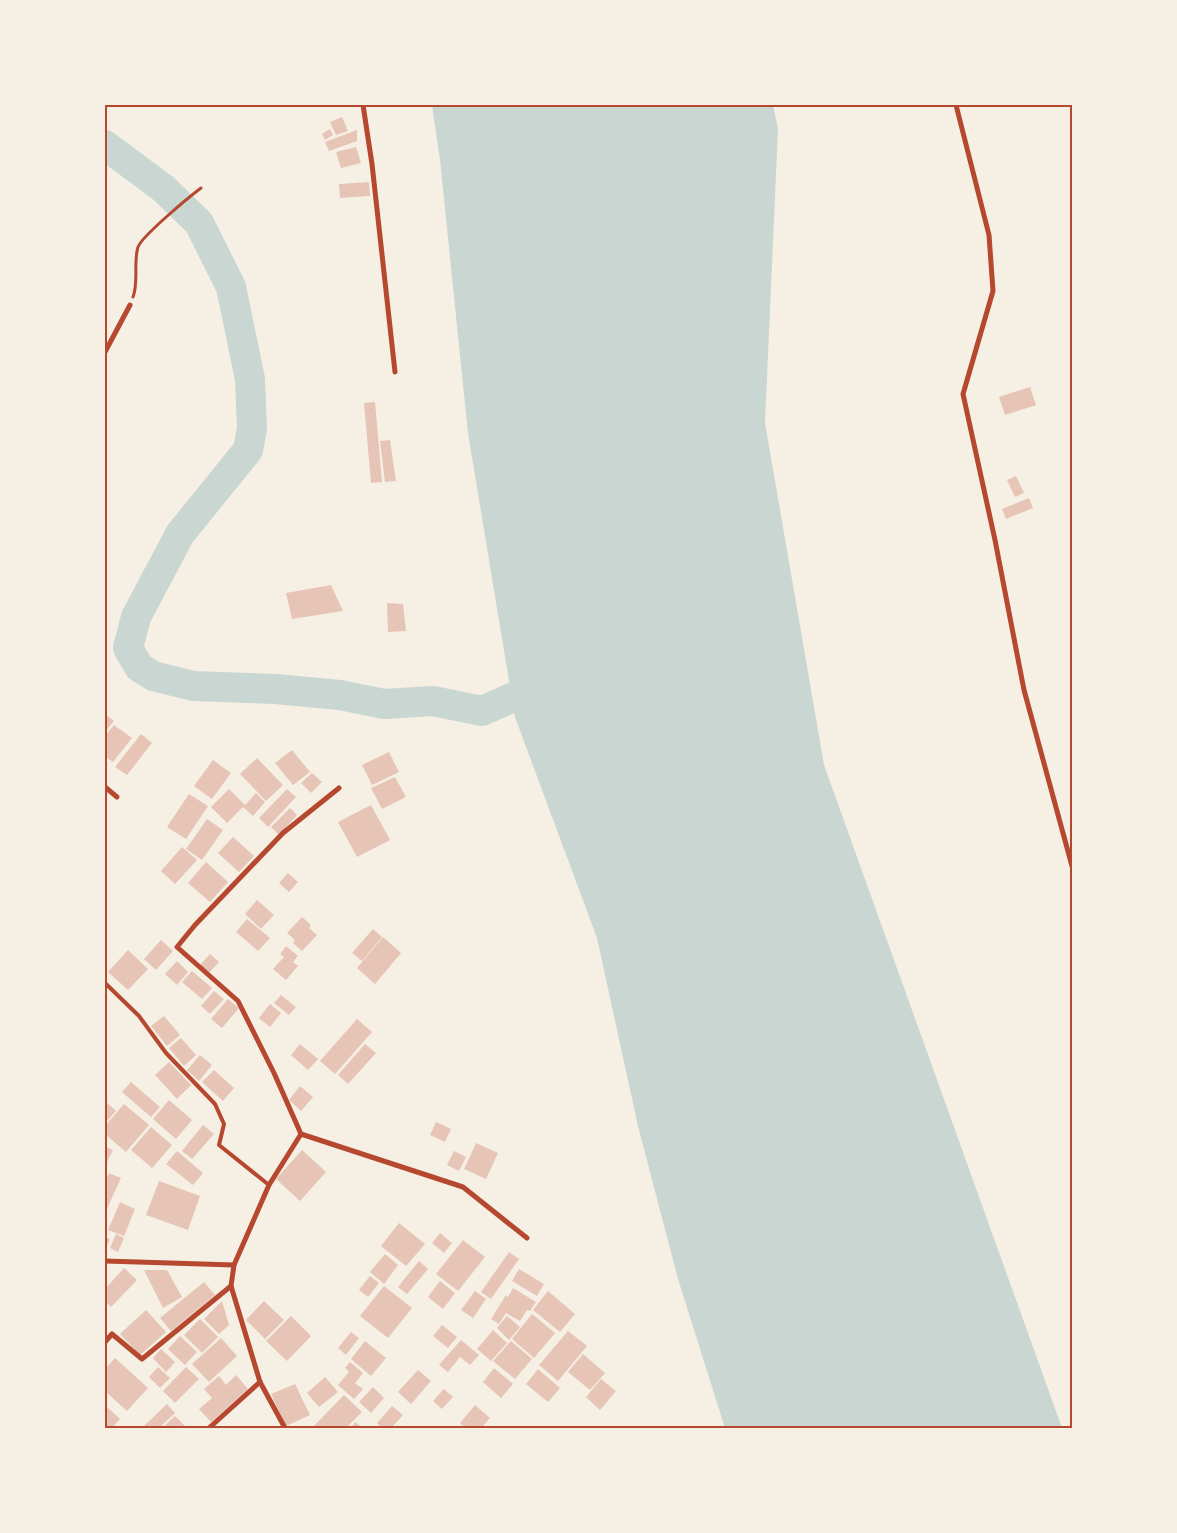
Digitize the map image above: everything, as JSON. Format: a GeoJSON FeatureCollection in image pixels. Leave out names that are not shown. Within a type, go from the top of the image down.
{"type":"FeatureCollection","features":[{"type":"Feature","properties":{"kind":"street"},"geometry":{"type":"LineString","coordinates":[[363,105],[372,164],[395,372]]}},
{"type":"Feature","properties":{"kind":"street"},"geometry":{"type":"LineString","coordinates":[[956,105],[988,235],[993,291],[962,394],[996,540],[1024,690],[1072,862]]}},
{"type":"Feature","properties":{"kind":"street"},"geometry":{"type":"LineString","coordinates":[[105,352],[130,305]]}},
{"type":"Feature","properties":{"kind":"street"},"geometry":{"type":"LineString","coordinates":[[105,787],[117,797]]}},
{"type":"Feature","properties":{"kind":"street"},"geometry":{"type":"LineString","coordinates":[[339,788],[284,833],[195,925],[177,947],[238,1001],[274,1073],[301,1134],[463,1187],[527,1238]]}},
{"type":"Feature","properties":{"kind":"street"},"geometry":{"type":"LineString","coordinates":[[285,1428],[260,1382],[231,1286],[234,1265],[269,1184],[301,1134]]}},
{"type":"Feature","properties":{"kind":"street"},"geometry":{"type":"LineString","coordinates":[[105,1262],[234,1265]]}},
{"type":"Feature","properties":{"kind":"street"},"geometry":{"type":"LineString","coordinates":[[105,1342],[112,1334],[142,1358],[231,1286]]}},
{"type":"Feature","properties":{"kind":"street"},"geometry":{"type":"LineString","coordinates":[[209,1428],[260,1382]]}},
{"type":"Feature","properties":{"kind":"lane"},"geometry":{"type":"LineString","coordinates":[[105,983],[139,1016],[166,1053],[215,1104],[224,1124],[218,1145],[269,1184]]}},
{"type":"Feature","properties":{"kind":"path"},"geometry":{"type":"LineString","coordinates":[[130,305],[137,284],[138,246],[201,188]]}},
{"type":"Feature","properties":{"kind":"shaded area"},"geometry":{"type":"Polygon","coordinates":[[[432,105],[773,105],[778,129],[765,423],[824,765],[1062,1428],[725,1428],[678,1279],[638,1126],[597,938],[515,717],[468,433],[440,160],[432,105]]]}},
{"type":"Feature","properties":{"kind":"building"},"geometry":{"type":"Polygon","coordinates":[[[342,117],[348,131],[336,135],[330,122],[342,117]]]}},
{"type":"Feature","properties":{"kind":"building"},"geometry":{"type":"Polygon","coordinates":[[[330,129],[333,135],[325,140],[322,134],[330,129]]]}},
{"type":"Feature","properties":{"kind":"building"},"geometry":{"type":"Polygon","coordinates":[[[357,130],[357,141],[329,151],[325,142],[357,130]]]}},
{"type":"Feature","properties":{"kind":"building"},"geometry":{"type":"Polygon","coordinates":[[[356,147],[361,163],[341,168],[336,152],[356,147]]]}},
{"type":"Feature","properties":{"kind":"building"},"geometry":{"type":"Polygon","coordinates":[[[369,182],[370,196],[340,198],[339,184],[369,182]]]}},
{"type":"Feature","properties":{"kind":"building"},"geometry":{"type":"Polygon","coordinates":[[[1030,387],[1036,405],[1005,415],[999,397],[1030,387]]]}},
{"type":"Feature","properties":{"kind":"building"},"geometry":{"type":"Polygon","coordinates":[[[375,402],[382,482],[371,483],[364,403],[375,402]]]}},
{"type":"Feature","properties":{"kind":"building"},"geometry":{"type":"Polygon","coordinates":[[[390,440],[396,481],[385,482],[380,441],[390,440]]]}},
{"type":"Feature","properties":{"kind":"building"},"geometry":{"type":"Polygon","coordinates":[[[1016,476],[1024,493],[1015,497],[1007,480],[1016,476]]]}},
{"type":"Feature","properties":{"kind":"building"},"geometry":{"type":"Polygon","coordinates":[[[1029,498],[1033,508],[1006,519],[1002,509],[1029,498]]]}},
{"type":"Feature","properties":{"kind":"building"},"geometry":{"type":"Polygon","coordinates":[[[331,585],[343,611],[292,619],[286,593],[331,585]]]}},
{"type":"Feature","properties":{"kind":"building"},"geometry":{"type":"Polygon","coordinates":[[[387,603],[403,604],[406,631],[388,632],[387,603]]]}},
{"type":"Feature","properties":{"kind":"building"},"geometry":{"type":"Polygon","coordinates":[[[105,714],[114,721],[105,732],[105,714]]]}},
{"type":"Feature","properties":{"kind":"building"},"geometry":{"type":"Polygon","coordinates":[[[114,725],[132,738],[113,762],[105,756],[105,736],[114,725]]]}},
{"type":"Feature","properties":{"kind":"building"},"geometry":{"type":"Polygon","coordinates":[[[141,734],[152,743],[127,775],[115,767],[141,734]]]}},
{"type":"Feature","properties":{"kind":"building"},"geometry":{"type":"Polygon","coordinates":[[[292,750],[310,772],[293,785],[275,763],[292,750]]]}},
{"type":"Feature","properties":{"kind":"building"},"geometry":{"type":"Polygon","coordinates":[[[389,752],[399,772],[372,785],[362,765],[389,752]]]}},
{"type":"Feature","properties":{"kind":"building"},"geometry":{"type":"Polygon","coordinates":[[[257,758],[283,785],[266,801],[240,774],[257,758]]]}},
{"type":"Feature","properties":{"kind":"building"},"geometry":{"type":"Polygon","coordinates":[[[213,760],[231,773],[212,799],[194,786],[213,760]]]}},
{"type":"Feature","properties":{"kind":"building"},"geometry":{"type":"Polygon","coordinates":[[[312,773],[322,782],[311,793],[301,783],[312,773]]]}},
{"type":"Feature","properties":{"kind":"building"},"geometry":{"type":"Polygon","coordinates":[[[395,777],[406,797],[382,809],[371,788],[395,777]]]}},
{"type":"Feature","properties":{"kind":"building"},"geometry":{"type":"Polygon","coordinates":[[[229,789],[245,805],[256,793],[265,802],[253,816],[243,807],[227,823],[211,807],[229,789]]]}},
{"type":"Feature","properties":{"kind":"building"},"geometry":{"type":"Polygon","coordinates":[[[287,789],[296,797],[268,827],[259,818],[287,789]]]}},
{"type":"Feature","properties":{"kind":"building"},"geometry":{"type":"Polygon","coordinates":[[[189,794],[208,806],[186,839],[167,827],[189,794]]]}},
{"type":"Feature","properties":{"kind":"building"},"geometry":{"type":"Polygon","coordinates":[[[371,805],[390,840],[357,857],[338,822],[371,805]]]}},
{"type":"Feature","properties":{"kind":"building"},"geometry":{"type":"Polygon","coordinates":[[[290,808],[297,815],[279,835],[271,827],[290,808]]]}},
{"type":"Feature","properties":{"kind":"building"},"geometry":{"type":"Polygon","coordinates":[[[207,819],[223,830],[202,860],[186,849],[207,819]]]}},
{"type":"Feature","properties":{"kind":"building"},"geometry":{"type":"Polygon","coordinates":[[[233,837],[254,856],[239,872],[218,853],[233,837]]]}},
{"type":"Feature","properties":{"kind":"building"},"geometry":{"type":"Polygon","coordinates":[[[182,847],[197,860],[175,884],[161,871],[182,847]]]}},
{"type":"Feature","properties":{"kind":"building"},"geometry":{"type":"Polygon","coordinates":[[[206,862],[228,882],[210,902],[188,883],[206,862]]]}},
{"type":"Feature","properties":{"kind":"building"},"geometry":{"type":"Polygon","coordinates":[[[288,873],[298,882],[289,892],[279,883],[288,873]]]}},
{"type":"Feature","properties":{"kind":"building"},"geometry":{"type":"Polygon","coordinates":[[[257,900],[274,915],[261,929],[245,914],[257,900]]]}},
{"type":"Feature","properties":{"kind":"building"},"geometry":{"type":"Polygon","coordinates":[[[302,917],[311,925],[309,928],[317,935],[302,951],[293,943],[295,940],[287,933],[302,917]]]}},
{"type":"Feature","properties":{"kind":"building"},"geometry":{"type":"Polygon","coordinates":[[[247,919],[270,938],[258,951],[236,932],[247,919]]]}},
{"type":"Feature","properties":{"kind":"building"},"geometry":{"type":"Polygon","coordinates":[[[373,929],[382,937],[362,961],[352,953],[373,929]]]}},
{"type":"Feature","properties":{"kind":"building"},"geometry":{"type":"Polygon","coordinates":[[[383,937],[401,953],[375,984],[357,968],[383,937]]]}},
{"type":"Feature","properties":{"kind":"building"},"geometry":{"type":"Polygon","coordinates":[[[161,940],[173,951],[156,970],[144,959],[161,940]]]}},
{"type":"Feature","properties":{"kind":"building"},"geometry":{"type":"Polygon","coordinates":[[[286,946],[298,956],[293,962],[298,966],[286,980],[273,969],[284,957],[280,954],[286,946]]]}},
{"type":"Feature","properties":{"kind":"building"},"geometry":{"type":"Polygon","coordinates":[[[128,950],[148,969],[128,990],[108,972],[128,950]]]}},
{"type":"Feature","properties":{"kind":"building"},"geometry":{"type":"Polygon","coordinates":[[[210,954],[219,962],[208,974],[199,966],[210,954]]]}},
{"type":"Feature","properties":{"kind":"building"},"geometry":{"type":"Polygon","coordinates":[[[177,961],[188,972],[177,985],[165,974],[177,961]]]}},
{"type":"Feature","properties":{"kind":"building"},"geometry":{"type":"Polygon","coordinates":[[[192,971],[212,988],[202,999],[182,982],[192,971]]]}},
{"type":"Feature","properties":{"kind":"building"},"geometry":{"type":"Polygon","coordinates":[[[214,991],[224,999],[210,1014],[201,1006],[214,991]]]}},
{"type":"Feature","properties":{"kind":"building"},"geometry":{"type":"Polygon","coordinates":[[[281,995],[296,1007],[289,1015],[274,1003],[281,995]]]}},
{"type":"Feature","properties":{"kind":"building"},"geometry":{"type":"Polygon","coordinates":[[[228,999],[239,1008],[222,1028],[211,1019],[228,999]]]}},
{"type":"Feature","properties":{"kind":"building"},"geometry":{"type":"Polygon","coordinates":[[[270,1004],[281,1013],[270,1027],[259,1018],[270,1004]]]}},
{"type":"Feature","properties":{"kind":"building"},"geometry":{"type":"Polygon","coordinates":[[[164,1016],[180,1035],[167,1046],[151,1026],[164,1016]]]}},
{"type":"Feature","properties":{"kind":"building"},"geometry":{"type":"Polygon","coordinates":[[[357,1019],[372,1032],[335,1074],[320,1061],[357,1019]]]}},
{"type":"Feature","properties":{"kind":"building"},"geometry":{"type":"Polygon","coordinates":[[[181,1038],[196,1055],[184,1066],[169,1048],[181,1038]]]}},
{"type":"Feature","properties":{"kind":"building"},"geometry":{"type":"Polygon","coordinates":[[[300,1044],[318,1059],[308,1070],[291,1055],[300,1044]]]}},
{"type":"Feature","properties":{"kind":"building"},"geometry":{"type":"Polygon","coordinates":[[[365,1044],[376,1053],[348,1084],[338,1075],[365,1044]]]}},
{"type":"Feature","properties":{"kind":"building"},"geometry":{"type":"Polygon","coordinates":[[[200,1055],[212,1065],[199,1081],[187,1070],[200,1055]]]}},
{"type":"Feature","properties":{"kind":"building"},"geometry":{"type":"Polygon","coordinates":[[[169,1062],[191,1085],[177,1099],[155,1075],[169,1062]]]}},
{"type":"Feature","properties":{"kind":"building"},"geometry":{"type":"Polygon","coordinates":[[[214,1070],[234,1088],[223,1101],[202,1082],[214,1070]]]}},
{"type":"Feature","properties":{"kind":"building"},"geometry":{"type":"Polygon","coordinates":[[[131,1082],[160,1107],[151,1117],[122,1092],[131,1082]]]}},
{"type":"Feature","properties":{"kind":"building"},"geometry":{"type":"Polygon","coordinates":[[[300,1086],[313,1097],[301,1111],[289,1100],[300,1086]]]}},
{"type":"Feature","properties":{"kind":"building"},"geometry":{"type":"Polygon","coordinates":[[[169,1100],[192,1120],[176,1139],[153,1119],[169,1100]]]}},
{"type":"Feature","properties":{"kind":"building"},"geometry":{"type":"Polygon","coordinates":[[[105,1101],[116,1111],[105,1123],[105,1101]]]}},
{"type":"Feature","properties":{"kind":"building"},"geometry":{"type":"Polygon","coordinates":[[[124,1104],[149,1125],[126,1152],[105,1134],[105,1126],[124,1104]]]}},
{"type":"Feature","properties":{"kind":"building"},"geometry":{"type":"Polygon","coordinates":[[[436,1122],[451,1129],[445,1142],[430,1135],[436,1122]]]}},
{"type":"Feature","properties":{"kind":"building"},"geometry":{"type":"Polygon","coordinates":[[[203,1125],[214,1134],[192,1159],[182,1151],[203,1125]]]}},
{"type":"Feature","properties":{"kind":"building"},"geometry":{"type":"Polygon","coordinates":[[[151,1127],[172,1145],[152,1168],[131,1150],[151,1127]]]}},
{"type":"Feature","properties":{"kind":"building"},"geometry":{"type":"Polygon","coordinates":[[[476,1143],[498,1153],[486,1179],[464,1169],[476,1143]]]}},
{"type":"Feature","properties":{"kind":"building"},"geometry":{"type":"Polygon","coordinates":[[[105,1146],[113,1150],[105,1166],[105,1146]]]}},
{"type":"Feature","properties":{"kind":"building"},"geometry":{"type":"Polygon","coordinates":[[[302,1150],[326,1172],[300,1201],[276,1179],[302,1150]]]}},
{"type":"Feature","properties":{"kind":"building"},"geometry":{"type":"Polygon","coordinates":[[[177,1151],[203,1173],[193,1185],[166,1164],[177,1151]]]}},
{"type":"Feature","properties":{"kind":"building"},"geometry":{"type":"Polygon","coordinates":[[[454,1151],[466,1157],[459,1171],[447,1165],[454,1151]]]}},
{"type":"Feature","properties":{"kind":"building"},"geometry":{"type":"Polygon","coordinates":[[[109,1173],[121,1178],[105,1213],[105,1183],[109,1173]]]}},
{"type":"Feature","properties":{"kind":"building"},"geometry":{"type":"Polygon","coordinates":[[[159,1181],[200,1196],[188,1230],[146,1215],[159,1181]]]}},
{"type":"Feature","properties":{"kind":"building"},"geometry":{"type":"Polygon","coordinates":[[[120,1202],[135,1209],[124,1236],[108,1230],[120,1202]]]}},
{"type":"Feature","properties":{"kind":"building"},"geometry":{"type":"Polygon","coordinates":[[[399,1223],[425,1244],[406,1266],[381,1246],[399,1223]]]}},
{"type":"Feature","properties":{"kind":"building"},"geometry":{"type":"Polygon","coordinates":[[[440,1233],[452,1243],[444,1253],[432,1243],[440,1233]]]}},
{"type":"Feature","properties":{"kind":"building"},"geometry":{"type":"Polygon","coordinates":[[[116,1234],[124,1238],[118,1252],[110,1248],[116,1234]]]}},
{"type":"Feature","properties":{"kind":"building"},"geometry":{"type":"Polygon","coordinates":[[[105,1237],[110,1239],[105,1251],[105,1237]]]}},
{"type":"Feature","properties":{"kind":"building"},"geometry":{"type":"Polygon","coordinates":[[[463,1240],[485,1257],[458,1291],[436,1274],[463,1240]]]}},
{"type":"Feature","properties":{"kind":"building"},"geometry":{"type":"Polygon","coordinates":[[[509,1252],[519,1259],[491,1299],[481,1292],[509,1252]]]}},
{"type":"Feature","properties":{"kind":"building"},"geometry":{"type":"Polygon","coordinates":[[[385,1254],[398,1265],[384,1284],[370,1272],[385,1254]]]}},
{"type":"Feature","properties":{"kind":"building"},"geometry":{"type":"Polygon","coordinates":[[[419,1261],[428,1269],[407,1294],[398,1287],[419,1261]]]}},
{"type":"Feature","properties":{"kind":"building"},"geometry":{"type":"Polygon","coordinates":[[[124,1268],[137,1280],[111,1307],[105,1301],[105,1289],[124,1268]]]}},
{"type":"Feature","properties":{"kind":"building"},"geometry":{"type":"Polygon","coordinates":[[[519,1269],[544,1284],[537,1296],[512,1281],[519,1269]]]}},
{"type":"Feature","properties":{"kind":"building"},"geometry":{"type":"Polygon","coordinates":[[[144,1270],[167,1270],[182,1297],[163,1308],[144,1270]]]}},
{"type":"Feature","properties":{"kind":"building"},"geometry":{"type":"Polygon","coordinates":[[[370,1276],[379,1283],[368,1297],[359,1290],[370,1276]]]}},
{"type":"Feature","properties":{"kind":"building"},"geometry":{"type":"Polygon","coordinates":[[[440,1281],[455,1293],[443,1309],[428,1297],[440,1281]]]}},
{"type":"Feature","properties":{"kind":"building"},"geometry":{"type":"Polygon","coordinates":[[[204,1282],[215,1295],[171,1331],[160,1318],[204,1282]]]}},
{"type":"Feature","properties":{"kind":"building"},"geometry":{"type":"Polygon","coordinates":[[[384,1286],[412,1308],[388,1338],[360,1316],[384,1286]]]}},
{"type":"Feature","properties":{"kind":"building"},"geometry":{"type":"Polygon","coordinates":[[[513,1288],[536,1302],[530,1311],[527,1310],[520,1321],[506,1313],[499,1324],[491,1319],[506,1295],[508,1297],[513,1288]]]}},
{"type":"Feature","properties":{"kind":"building"},"geometry":{"type":"Polygon","coordinates":[[[475,1291],[486,1299],[473,1318],[461,1310],[475,1291]]]}},
{"type":"Feature","properties":{"kind":"building"},"geometry":{"type":"Polygon","coordinates":[[[548,1291],[575,1314],[560,1332],[533,1310],[548,1291]]]}},
{"type":"Feature","properties":{"kind":"building"},"geometry":{"type":"Polygon","coordinates":[[[222,1301],[229,1325],[219,1334],[204,1319],[222,1301]]]}},
{"type":"Feature","properties":{"kind":"building"},"geometry":{"type":"Polygon","coordinates":[[[264,1301],[284,1320],[265,1339],[246,1320],[264,1301]]]}},
{"type":"Feature","properties":{"kind":"building"},"geometry":{"type":"Polygon","coordinates":[[[146,1310],[166,1332],[140,1355],[120,1334],[146,1310]]]}},
{"type":"Feature","properties":{"kind":"building"},"geometry":{"type":"Polygon","coordinates":[[[532,1314],[555,1333],[534,1358],[512,1339],[532,1314]]]}},
{"type":"Feature","properties":{"kind":"building"},"geometry":{"type":"Polygon","coordinates":[[[291,1316],[311,1336],[287,1361],[266,1341],[291,1316]]]}},
{"type":"Feature","properties":{"kind":"building"},"geometry":{"type":"Polygon","coordinates":[[[507,1316],[520,1327],[509,1340],[497,1328],[507,1316]]]}},
{"type":"Feature","properties":{"kind":"building"},"geometry":{"type":"Polygon","coordinates":[[[200,1319],[218,1337],[202,1353],[184,1335],[200,1319]]]}},
{"type":"Feature","properties":{"kind":"building"},"geometry":{"type":"Polygon","coordinates":[[[442,1325],[457,1337],[448,1348],[433,1336],[442,1325]]]}},
{"type":"Feature","properties":{"kind":"building"},"geometry":{"type":"Polygon","coordinates":[[[493,1330],[507,1343],[491,1361],[477,1349],[493,1330]]]}},
{"type":"Feature","properties":{"kind":"building"},"geometry":{"type":"Polygon","coordinates":[[[568,1331],[587,1346],[558,1381],[539,1365],[568,1331]]]}},
{"type":"Feature","properties":{"kind":"building"},"geometry":{"type":"Polygon","coordinates":[[[351,1332],[359,1338],[346,1355],[338,1348],[351,1332]]]}},
{"type":"Feature","properties":{"kind":"building"},"geometry":{"type":"Polygon","coordinates":[[[180,1336],[197,1352],[185,1365],[168,1349],[180,1336]]]}},
{"type":"Feature","properties":{"kind":"building"},"geometry":{"type":"Polygon","coordinates":[[[221,1338],[237,1356],[209,1382],[192,1364],[221,1338]]]}},
{"type":"Feature","properties":{"kind":"building"},"geometry":{"type":"Polygon","coordinates":[[[461,1340],[479,1355],[470,1365],[460,1357],[448,1372],[439,1365],[461,1340]]]}},
{"type":"Feature","properties":{"kind":"building"},"geometry":{"type":"Polygon","coordinates":[[[365,1341],[386,1358],[371,1376],[351,1359],[365,1341]]]}},
{"type":"Feature","properties":{"kind":"building"},"geometry":{"type":"Polygon","coordinates":[[[511,1341],[532,1359],[515,1379],[493,1361],[511,1341]]]}},
{"type":"Feature","properties":{"kind":"building"},"geometry":{"type":"Polygon","coordinates":[[[161,1349],[175,1362],[166,1372],[153,1358],[161,1349]]]}},
{"type":"Feature","properties":{"kind":"building"},"geometry":{"type":"Polygon","coordinates":[[[583,1354],[605,1373],[590,1390],[568,1372],[583,1354]]]}},
{"type":"Feature","properties":{"kind":"building"},"geometry":{"type":"Polygon","coordinates":[[[115,1358],[148,1388],[127,1411],[105,1391],[105,1369],[115,1358]]]}},
{"type":"Feature","properties":{"kind":"building"},"geometry":{"type":"Polygon","coordinates":[[[350,1362],[363,1373],[355,1383],[363,1389],[354,1399],[338,1385],[349,1372],[345,1368],[350,1362]]]}},
{"type":"Feature","properties":{"kind":"building"},"geometry":{"type":"Polygon","coordinates":[[[158,1367],[170,1378],[160,1388],[149,1377],[158,1367]]]}},
{"type":"Feature","properties":{"kind":"building"},"geometry":{"type":"Polygon","coordinates":[[[186,1367],[199,1379],[175,1403],[163,1391],[186,1367]]]}},
{"type":"Feature","properties":{"kind":"building"},"geometry":{"type":"Polygon","coordinates":[[[494,1368],[513,1384],[501,1398],[483,1382],[494,1368]]]}},
{"type":"Feature","properties":{"kind":"building"},"geometry":{"type":"Polygon","coordinates":[[[538,1369],[560,1388],[548,1402],[526,1384],[538,1369]]]}},
{"type":"Feature","properties":{"kind":"building"},"geometry":{"type":"Polygon","coordinates":[[[418,1370],[431,1381],[411,1404],[398,1392],[418,1370]]]}},
{"type":"Feature","properties":{"kind":"building"},"geometry":{"type":"Polygon","coordinates":[[[236,1375],[248,1389],[211,1422],[199,1409],[212,1398],[204,1389],[219,1376],[226,1385],[236,1375]]]}},
{"type":"Feature","properties":{"kind":"building"},"geometry":{"type":"Polygon","coordinates":[[[325,1377],[338,1392],[319,1407],[307,1393],[325,1377]]]}},
{"type":"Feature","properties":{"kind":"building"},"geometry":{"type":"Polygon","coordinates":[[[601,1379],[616,1391],[600,1410],[586,1397],[601,1379]]]}},
{"type":"Feature","properties":{"kind":"building"},"geometry":{"type":"Polygon","coordinates":[[[295,1384],[310,1415],[286,1426],[271,1394],[295,1384]]]}},
{"type":"Feature","properties":{"kind":"building"},"geometry":{"type":"Polygon","coordinates":[[[373,1387],[384,1398],[371,1413],[359,1402],[373,1387]]]}},
{"type":"Feature","properties":{"kind":"building"},"geometry":{"type":"Polygon","coordinates":[[[444,1389],[453,1397],[442,1409],[433,1401],[444,1389]]]}},
{"type":"Feature","properties":{"kind":"building"},"geometry":{"type":"Polygon","coordinates":[[[344,1395],[362,1412],[346,1428],[312,1428],[344,1395]]]}},
{"type":"Feature","properties":{"kind":"building"},"geometry":{"type":"Polygon","coordinates":[[[167,1404],[175,1413],[159,1428],[146,1428],[144,1426],[167,1404]]]}},
{"type":"Feature","properties":{"kind":"building"},"geometry":{"type":"Polygon","coordinates":[[[105,1405],[120,1419],[112,1428],[105,1428],[105,1405]]]}},
{"type":"Feature","properties":{"kind":"building"},"geometry":{"type":"Polygon","coordinates":[[[475,1405],[490,1418],[481,1428],[466,1428],[460,1423],[475,1405]]]}},
{"type":"Feature","properties":{"kind":"building"},"geometry":{"type":"Polygon","coordinates":[[[392,1406],[403,1415],[391,1428],[382,1428],[377,1423],[392,1406]]]}},
{"type":"Feature","properties":{"kind":"building"},"geometry":{"type":"Polygon","coordinates":[[[175,1416],[187,1428],[162,1428],[175,1416]]]}},
{"type":"Feature","properties":{"kind":"building"},"geometry":{"type":"Polygon","coordinates":[[[355,1422],[363,1428],[351,1428],[355,1422]]]}},
{"type":"Feature","properties":{"kind":"waterway"},"geometry":{"type":"LineString","coordinates":[[105,145],[164,189],[199,223],[231,287],[250,379],[252,429],[248,450],[180,534],[136,617],[128,648],[139,667],[153,676],[193,686],[275,689],[340,695],[384,704],[433,701],[482,711],[548,682]]}}]}
